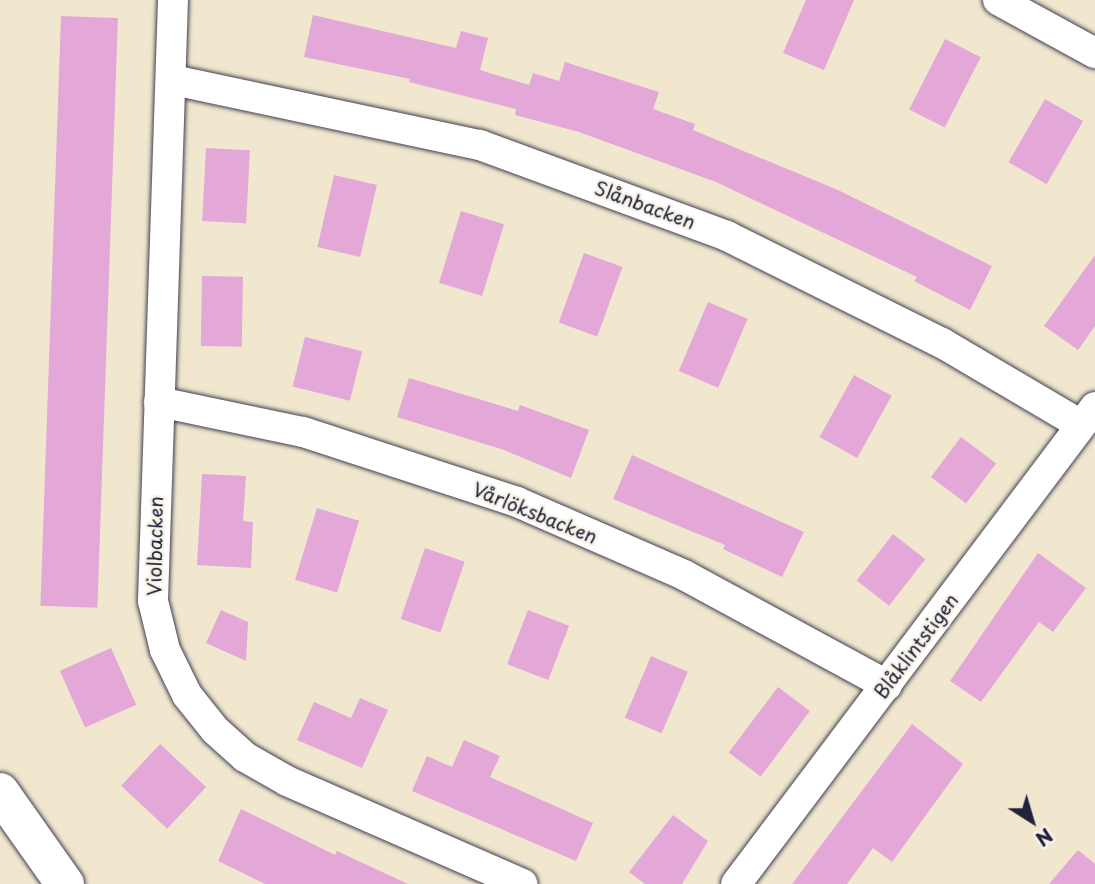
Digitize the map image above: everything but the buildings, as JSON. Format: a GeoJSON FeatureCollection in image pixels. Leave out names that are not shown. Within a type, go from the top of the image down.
{"type":"FeatureCollection","features":[{"type":"Feature","properties":{"kind":"street","name":"Violbacken"},"geometry":{"type":"LineString","coordinates":[[173,0],[173,80],[153,601],[166,650],[187,695],[215,730],[246,757],[287,781],[523,884]]}},
{"type":"Feature","properties":{"kind":"street"},"geometry":{"type":"LineString","coordinates":[[998,0],[1095,54]]}},
{"type":"Feature","properties":{"kind":"street","name":"Slånbacken"},"geometry":{"type":"LineString","coordinates":[[173,80],[480,145],[727,236],[1088,416]]}},
{"type":"Feature","properties":{"kind":"street","name":"Vårlöksbacken"},"geometry":{"type":"LineString","coordinates":[[159,402],[303,432],[517,502],[684,575],[887,685]]}},
{"type":"Feature","properties":{"kind":"street","name":"Blåklintstigen"},"geometry":{"type":"LineString","coordinates":[[736,884],[1088,416]]}},
{"type":"Feature","properties":{"kind":"street"},"geometry":{"type":"LineString","coordinates":[[0,792],[34,845],[65,884]]}}]}
